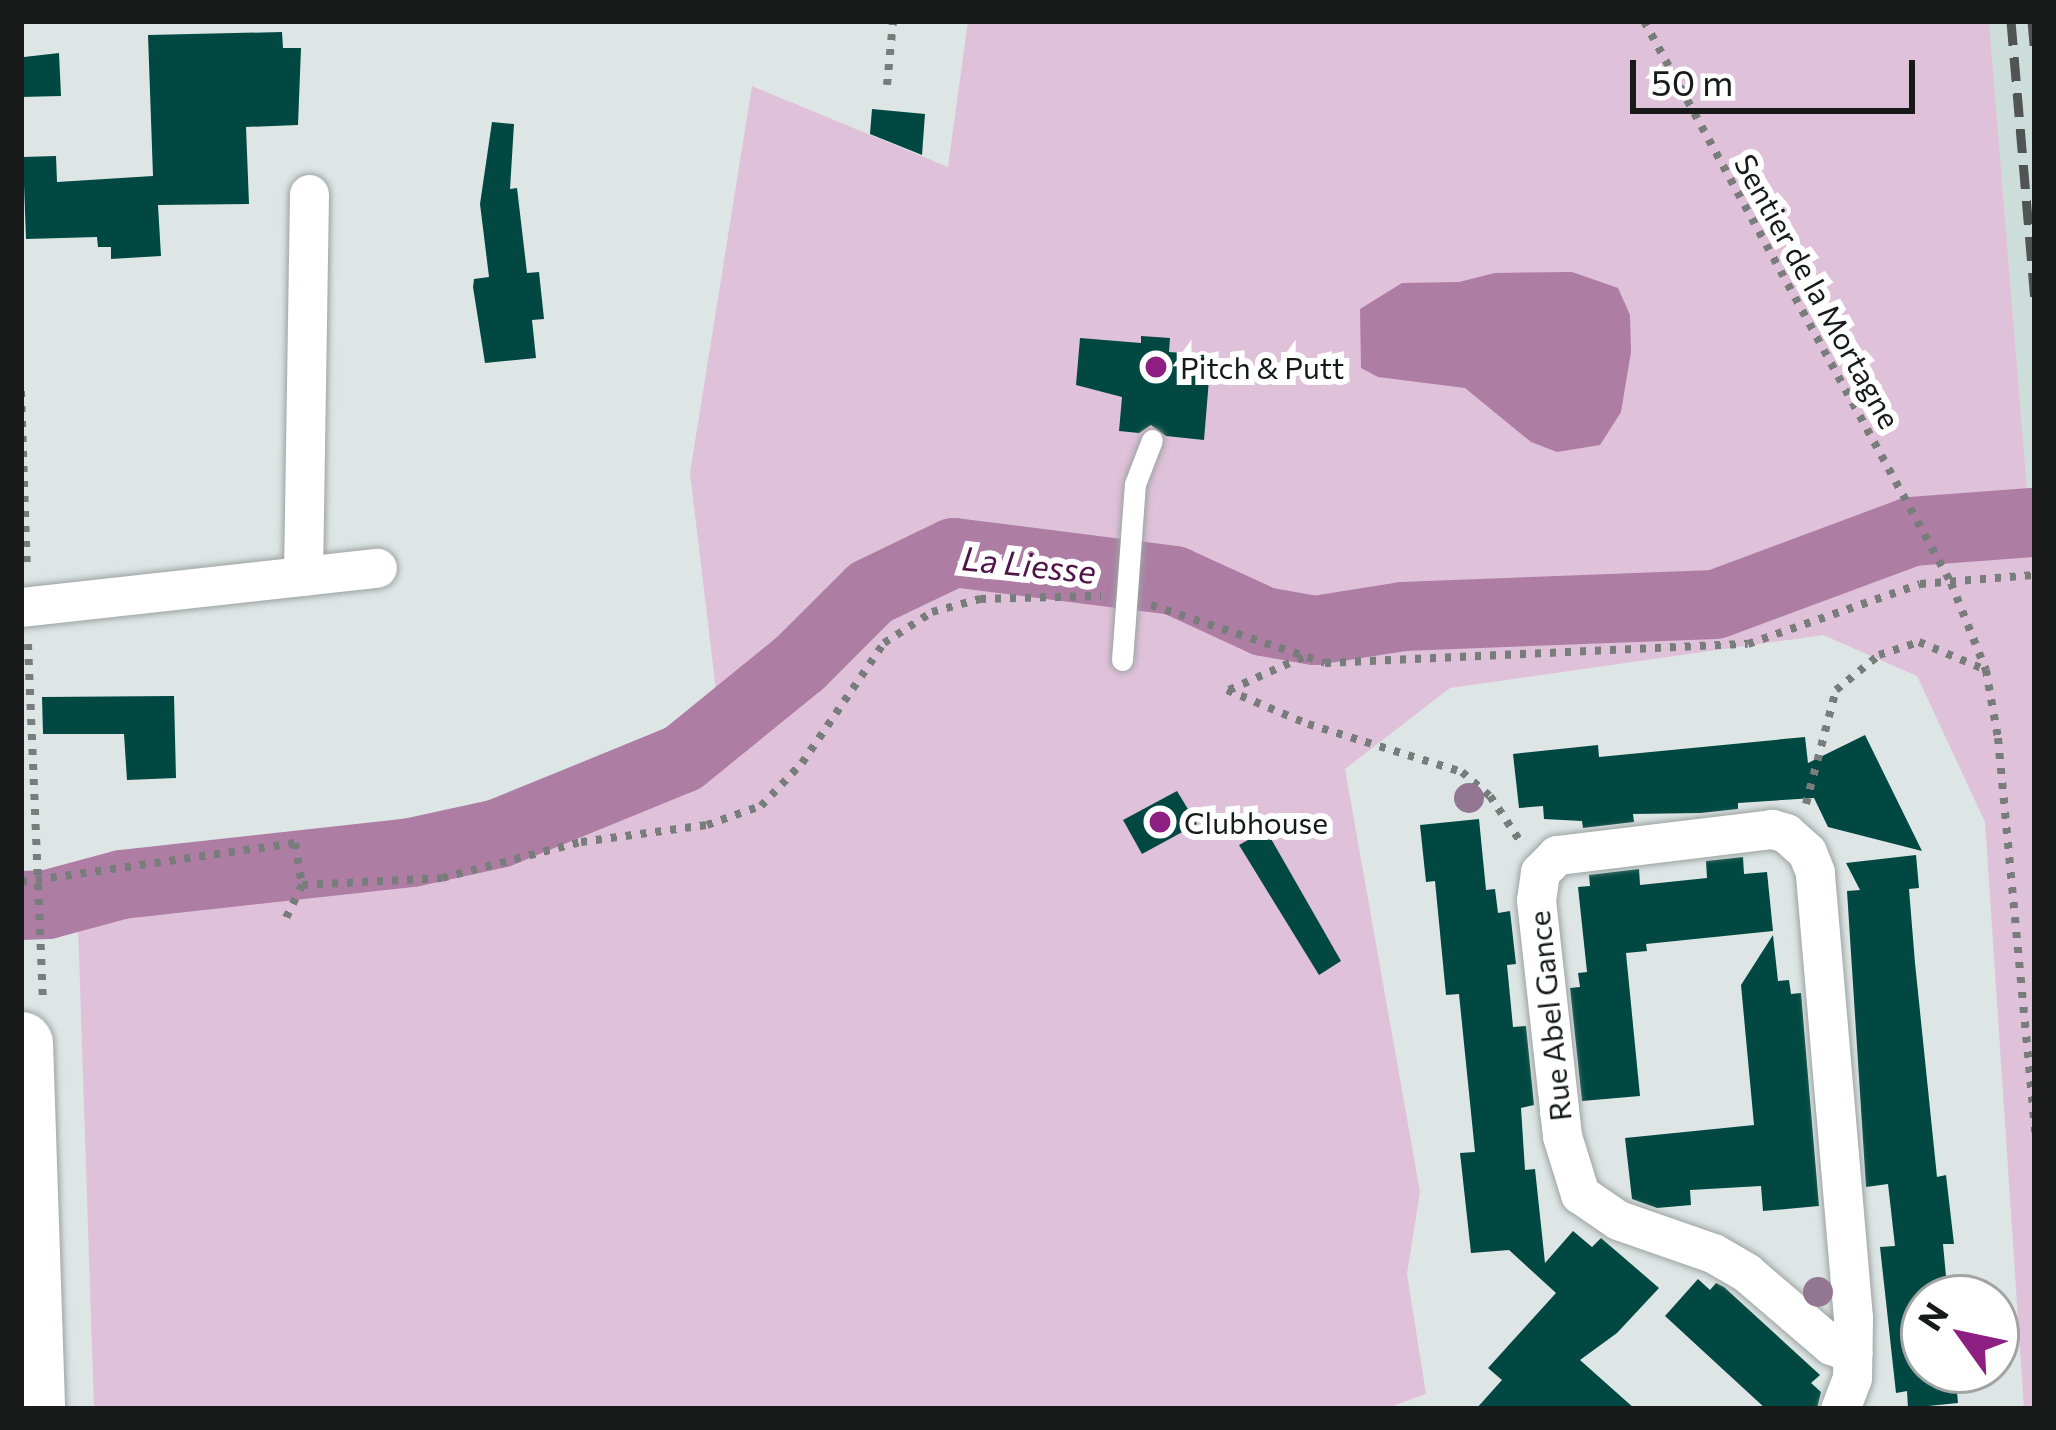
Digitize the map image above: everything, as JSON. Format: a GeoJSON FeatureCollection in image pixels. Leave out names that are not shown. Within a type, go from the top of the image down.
{"type":"FeatureCollection","features":[{"type":"Feature","properties":{"kind":"main road"},"geometry":{"type":"LineString","coordinates":[[21,1043],[34,1409]]}},
{"type":"Feature","properties":{"kind":"street"},"geometry":{"type":"LineString","coordinates":[[303,576],[309,194]]}},
{"type":"Feature","properties":{"kind":"street"},"geometry":{"type":"LineString","coordinates":[[21,608],[377,568]]}},
{"type":"Feature","properties":{"kind":"street","name":"Rue Abel Gance"},"geometry":{"type":"LineString","coordinates":[[1796,840],[1772,829],[1570,851],[1557,854],[1540,872],[1536,900],[1562,1136],[1580,1194],[1618,1220],[1713,1253],[1747,1273],[1831,1346],[1853,1353]]}},
{"type":"Feature","properties":{"kind":"street"},"geometry":{"type":"LineString","coordinates":[[1796,840],[1815,872],[1853,1353],[1852,1378],[1840,1409]]}},
{"type":"Feature","properties":{"kind":"lane"},"geometry":{"type":"LineString","coordinates":[[1122,660],[1135,484],[1152,440]]}},
{"type":"Feature","properties":{"kind":"path"},"geometry":{"type":"LineString","coordinates":[[887,85],[893,21]]}},
{"type":"Feature","properties":{"kind":"path","name":"Sentier de la Mortagne"},"geometry":{"type":"LineString","coordinates":[[1644,21],[1951,583],[1986,670],[1998,738],[2035,1132]]}},
{"type":"Feature","properties":{"kind":"path"},"geometry":{"type":"LineString","coordinates":[[302,885],[442,878],[581,842],[707,825],[761,806],[802,763],[884,643],[932,612],[980,599],[1049,593],[1130,594],[1325,663],[1748,644],[1920,584],[2035,575]]}},
{"type":"Feature","properties":{"kind":"path"},"geometry":{"type":"LineString","coordinates":[[1796,840],[1836,690],[1879,655],[1919,642],[1986,670]]}},
{"type":"Feature","properties":{"kind":"path"},"geometry":{"type":"LineString","coordinates":[[1303,656],[1228,690],[1308,724],[1462,772],[1490,796],[1540,872]]}},
{"type":"Feature","properties":{"kind":"path"},"geometry":{"type":"LineString","coordinates":[[21,882],[296,843],[302,885],[283,924]]}},
{"type":"Feature","properties":{"kind":"path"},"geometry":{"type":"LineString","coordinates":[[37,888],[38,917]]}},
{"type":"Feature","properties":{"kind":"shaded area"},"geometry":{"type":"Polygon","coordinates":[[[968,21],[1989,21],[2035,587],[2035,1409],[2024,1409],[2020,1274],[2015,1274],[1985,822],[1917,676],[1823,635],[1450,688],[1345,769],[1420,1192],[1407,1274],[1426,1394],[1384,1409],[94,1409],[76,865],[495,814],[723,749],[690,473],[752,86],[948,167],[968,21]]]}},
{"type":"Feature","properties":{"kind":"shaded area"},"geometry":{"type":"Polygon","coordinates":[[[1989,21],[2035,21],[2035,585],[1989,21]]]}},
{"type":"Feature","properties":{"kind":"shaded area"},"geometry":{"type":"Polygon","coordinates":[[[1572,272],[1618,288],[1630,315],[1631,352],[1621,412],[1600,445],[1557,452],[1531,442],[1465,388],[1378,377],[1361,368],[1360,309],[1402,283],[1459,282],[1495,273],[1572,272]]]}},
{"type":"Feature","properties":{"kind":"building"},"geometry":{"type":"Polygon","coordinates":[[[282,32],[283,48],[301,48],[298,125],[246,127],[249,204],[158,205],[161,256],[111,259],[111,247],[98,247],[97,237],[26,239],[23,157],[56,156],[57,182],[153,176],[148,35],[282,32]]]}},
{"type":"Feature","properties":{"kind":"building"},"geometry":{"type":"Polygon","coordinates":[[[59,53],[61,96],[21,97],[24,57],[59,53]]]}},
{"type":"Feature","properties":{"kind":"building"},"geometry":{"type":"Polygon","coordinates":[[[872,109],[925,114],[922,155],[870,134],[872,109]]]}},
{"type":"Feature","properties":{"kind":"building"},"geometry":{"type":"Polygon","coordinates":[[[492,122],[514,124],[510,189],[517,188],[527,273],[539,272],[544,319],[532,320],[536,358],[485,363],[473,287],[474,279],[489,277],[480,204],[492,122]]]}},
{"type":"Feature","properties":{"kind":"building"},"geometry":{"type":"Polygon","coordinates":[[[1141,336],[1170,338],[1169,352],[1211,355],[1204,440],[1166,436],[1151,425],[1139,433],[1119,431],[1122,397],[1076,385],[1080,338],[1141,343],[1141,336]]]}},
{"type":"Feature","properties":{"kind":"building"},"geometry":{"type":"Polygon","coordinates":[[[174,696],[176,778],[127,780],[124,734],[43,734],[42,697],[174,696]]]}},
{"type":"Feature","properties":{"kind":"building"},"geometry":{"type":"Polygon","coordinates":[[[1865,735],[1922,851],[1828,827],[1814,798],[1738,803],[1738,809],[1701,813],[1633,814],[1634,822],[1583,828],[1582,821],[1544,819],[1543,806],[1519,808],[1513,754],[1598,745],[1599,757],[1805,737],[1808,763],[1865,735]]]}},
{"type":"Feature","properties":{"kind":"building","name":"Clubhouse"},"geometry":{"type":"Polygon","coordinates":[[[1177,791],[1197,824],[1142,854],[1123,820],[1177,791]]]}},
{"type":"Feature","properties":{"kind":"building"},"geometry":{"type":"Polygon","coordinates":[[[1479,819],[1486,890],[1495,889],[1498,913],[1510,911],[1516,964],[1507,965],[1513,1027],[1526,1026],[1534,1105],[1521,1108],[1525,1170],[1535,1169],[1545,1263],[1573,1231],[1592,1247],[1601,1238],[1659,1288],[1617,1333],[1580,1360],[1635,1409],[1476,1409],[1502,1380],[1488,1368],[1556,1293],[1509,1250],[1471,1253],[1460,1153],[1475,1152],[1459,994],[1446,995],[1435,881],[1426,882],[1420,825],[1479,819]]]}},
{"type":"Feature","properties":{"kind":"building"},"geometry":{"type":"Polygon","coordinates":[[[1266,830],[1341,961],[1319,975],[1239,845],[1266,830]]]}},
{"type":"Feature","properties":{"kind":"building"},"geometry":{"type":"Polygon","coordinates":[[[1916,855],[1919,888],[1909,889],[1915,963],[1937,1177],[1946,1175],[1954,1244],[1943,1244],[1946,1274],[1900,1274],[1900,1392],[1896,1393],[1880,1247],[1895,1246],[1888,1184],[1866,1187],[1847,891],[1860,890],[1846,863],[1916,855]]]}},
{"type":"Feature","properties":{"kind":"building"},"geometry":{"type":"Polygon","coordinates":[[[1743,857],[1744,874],[1767,872],[1773,931],[1646,944],[1647,951],[1626,953],[1640,1096],[1582,1101],[1570,988],[1580,987],[1578,973],[1587,972],[1578,887],[1590,886],[1589,875],[1639,869],[1640,885],[1707,878],[1706,861],[1743,857]]]}},
{"type":"Feature","properties":{"kind":"building"},"geometry":{"type":"Polygon","coordinates":[[[1773,935],[1778,981],[1789,980],[1791,994],[1801,993],[1819,1206],[1763,1211],[1761,1186],[1690,1190],[1691,1205],[1657,1208],[1632,1199],[1625,1138],[1754,1125],[1741,985],[1773,935]]]}},
{"type":"Feature","properties":{"kind":"building"},"geometry":{"type":"Polygon","coordinates":[[[1698,1279],[1710,1290],[1716,1283],[1724,1287],[1820,1375],[1811,1383],[1821,1392],[1817,1409],[1766,1409],[1665,1316],[1698,1279]]]}},
{"type":"Feature","properties":{"kind":"building"},"geometry":{"type":"Polygon","coordinates":[[[1907,1394],[1957,1394],[1958,1403],[1908,1408],[1907,1394]]]}},
{"type":"Feature","properties":{"kind":"waterway","name":"La Liesse"},"geometry":{"type":"LineString","coordinates":[[21,905],[47,904],[121,884],[411,852],[498,833],[682,758],[799,663],[870,592],[953,552],[1174,580],[1263,621],[1314,630],[1402,616],[1715,604],[1911,531],[2032,522]]}},
{"type":"Feature","properties":{"kind":"railway"},"geometry":{"type":"LineString","coordinates":[[2011,21],[2035,299]]}},
{"type":"Feature","properties":{"kind":"railway"},"geometry":{"type":"LineString","coordinates":[[2032,21],[2035,54]]}},
{"type":"Feature","properties":{"kind":"place","name":"Pitch & Putt"},"geometry":{"type":"Point","coordinates":[1156,367]}},
{"type":"Feature","properties":{"kind":"place","name":"Clubhouse"},"geometry":{"type":"Point","coordinates":[1160,822]}}]}
